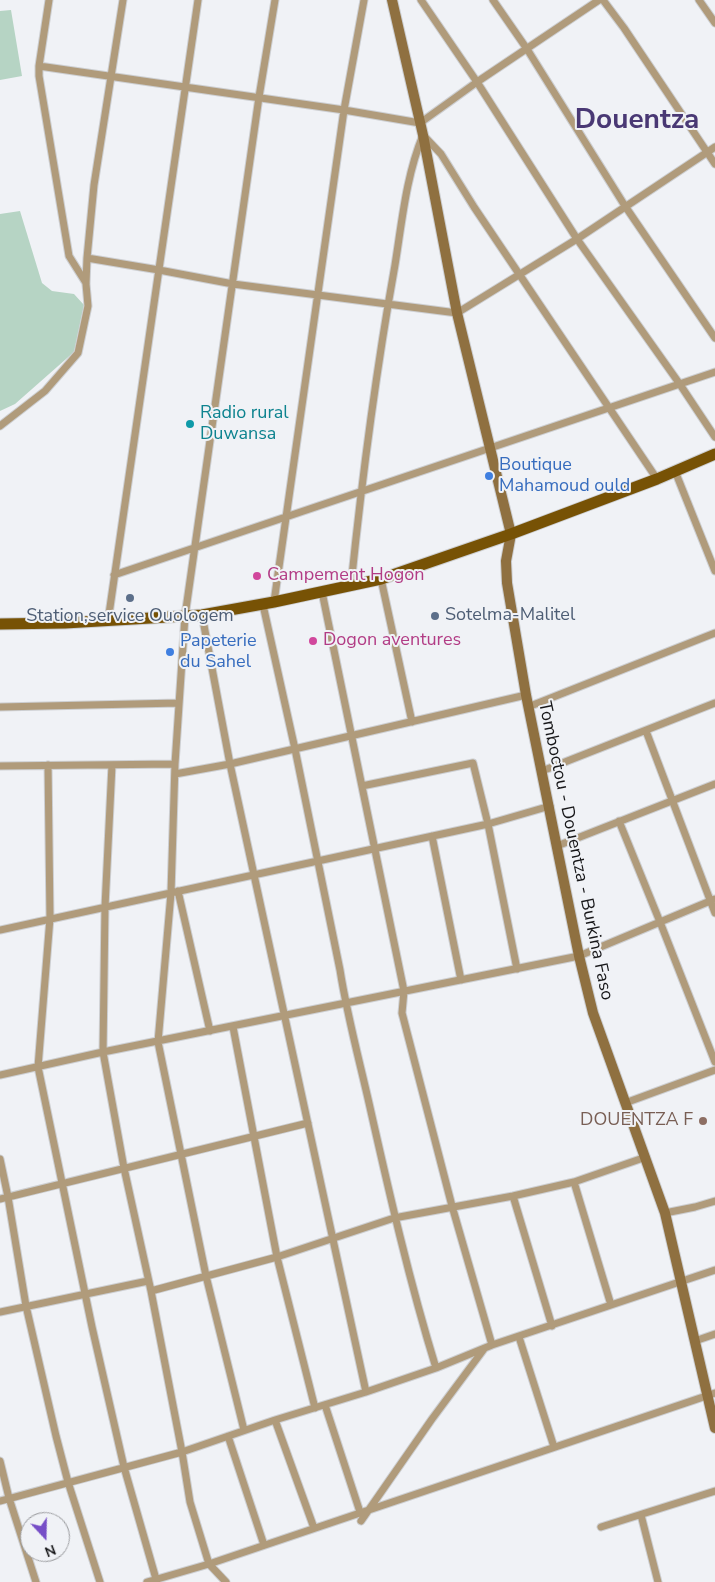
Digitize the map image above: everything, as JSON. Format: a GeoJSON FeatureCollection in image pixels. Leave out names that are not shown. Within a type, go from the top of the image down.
{"type":"FeatureCollection","features":[{"type":"Feature","properties":{"kind":"main road"},"geometry":{"type":"LineString","coordinates":[[392,0],[423,135],[457,313],[512,534]]}},
{"type":"Feature","properties":{"kind":"main road"},"geometry":{"type":"LineString","coordinates":[[0,624],[108,621],[202,615],[381,579],[512,534],[715,454]]}},
{"type":"Feature","properties":{"kind":"main road","name":"Tomboctou - Douentza - Burkina Faso"},"geometry":{"type":"LineString","coordinates":[[512,534],[506,561],[507,583],[528,707],[550,806],[579,956],[593,1014],[665,1213],[694,1340],[711,1394],[715,1428]]}},
{"type":"Feature","properties":{"kind":"street"},"geometry":{"type":"LineString","coordinates":[[49,0],[39,76],[69,256],[86,284]]}},
{"type":"Feature","properties":{"kind":"street"},"geometry":{"type":"LineString","coordinates":[[0,426],[45,391],[78,353],[88,306],[86,284],[87,258],[94,185],[123,0]]}},
{"type":"Feature","properties":{"kind":"street"},"geometry":{"type":"LineString","coordinates":[[108,621],[198,0]]}},
{"type":"Feature","properties":{"kind":"street"},"geometry":{"type":"LineString","coordinates":[[244,1430],[206,1276],[158,1042],[174,892],[175,764],[185,616],[275,0]]}},
{"type":"Feature","properties":{"kind":"street"},"geometry":{"type":"LineString","coordinates":[[364,0],[344,110],[286,516],[268,603],[345,1004],[360,1061],[394,1218],[421,1320],[436,1368]]}},
{"type":"Feature","properties":{"kind":"street"},"geometry":{"type":"LineString","coordinates":[[421,0],[477,82],[577,240],[715,436]]}},
{"type":"Feature","properties":{"kind":"street"},"geometry":{"type":"LineString","coordinates":[[493,0],[527,49],[625,206],[715,338]]}},
{"type":"Feature","properties":{"kind":"street"},"geometry":{"type":"LineString","coordinates":[[39,66],[260,97],[420,123],[477,82],[599,0]]}},
{"type":"Feature","properties":{"kind":"street"},"geometry":{"type":"LineString","coordinates":[[603,0],[624,28],[715,164]]}},
{"type":"Feature","properties":{"kind":"street"},"geometry":{"type":"LineString","coordinates":[[700,0],[715,23]]}},
{"type":"Feature","properties":{"kind":"street"},"geometry":{"type":"LineString","coordinates":[[351,585],[361,490],[388,304],[413,159],[423,135],[441,154],[519,275],[657,478]]}},
{"type":"Feature","properties":{"kind":"street"},"geometry":{"type":"LineString","coordinates":[[87,258],[233,284],[457,313],[577,240],[715,147]]}},
{"type":"Feature","properties":{"kind":"street"},"geometry":{"type":"LineString","coordinates":[[114,575],[715,372]]}},
{"type":"Feature","properties":{"kind":"street"},"geometry":{"type":"LineString","coordinates":[[675,471],[715,571]]}},
{"type":"Feature","properties":{"kind":"street"},"geometry":{"type":"LineString","coordinates":[[381,579],[412,722]]}},
{"type":"Feature","properties":{"kind":"street"},"geometry":{"type":"LineString","coordinates":[[322,592],[404,991],[402,1013],[452,1206],[492,1346]]}},
{"type":"Feature","properties":{"kind":"street"},"geometry":{"type":"LineString","coordinates":[[202,615],[230,764],[366,1392]]}},
{"type":"Feature","properties":{"kind":"street"},"geometry":{"type":"LineString","coordinates":[[528,707],[715,633]]}},
{"type":"Feature","properties":{"kind":"street"},"geometry":{"type":"LineString","coordinates":[[175,774],[230,764],[526,695]]}},
{"type":"Feature","properties":{"kind":"street"},"geometry":{"type":"LineString","coordinates":[[0,707],[179,703]]}},
{"type":"Feature","properties":{"kind":"street"},"geometry":{"type":"LineString","coordinates":[[542,770],[715,703]]}},
{"type":"Feature","properties":{"kind":"street"},"geometry":{"type":"LineString","coordinates":[[646,731],[713,900],[715,913]]}},
{"type":"Feature","properties":{"kind":"street"},"geometry":{"type":"LineString","coordinates":[[362,786],[473,763],[488,824],[517,968]]}},
{"type":"Feature","properties":{"kind":"street"},"geometry":{"type":"LineString","coordinates":[[112,764],[105,907],[103,1052],[124,1168],[151,1291],[190,1502],[209,1564],[226,1582]]}},
{"type":"Feature","properties":{"kind":"street"},"geometry":{"type":"LineString","coordinates":[[0,766],[175,764]]}},
{"type":"Feature","properties":{"kind":"street"},"geometry":{"type":"LineString","coordinates":[[48,765],[50,918],[38,1067],[85,1294],[124,1467],[156,1579]]}},
{"type":"Feature","properties":{"kind":"street"},"geometry":{"type":"LineString","coordinates":[[557,846],[715,784]]}},
{"type":"Feature","properties":{"kind":"street"},"geometry":{"type":"LineString","coordinates":[[0,930],[488,824],[550,806]]}},
{"type":"Feature","properties":{"kind":"street"},"geometry":{"type":"LineString","coordinates":[[619,821],[715,1062]]}},
{"type":"Feature","properties":{"kind":"street"},"geometry":{"type":"LineString","coordinates":[[432,836],[461,980]]}},
{"type":"Feature","properties":{"kind":"street"},"geometry":{"type":"LineString","coordinates":[[174,892],[210,1031]]}},
{"type":"Feature","properties":{"kind":"street"},"geometry":{"type":"LineString","coordinates":[[0,1075],[103,1052],[579,956],[713,900]]}},
{"type":"Feature","properties":{"kind":"street"},"geometry":{"type":"LineString","coordinates":[[233,1026],[277,1257],[315,1408]]}},
{"type":"Feature","properties":{"kind":"street"},"geometry":{"type":"LineString","coordinates":[[625,1103],[715,1070]]}},
{"type":"Feature","properties":{"kind":"street"},"geometry":{"type":"LineString","coordinates":[[0,1199],[308,1123]]}},
{"type":"Feature","properties":{"kind":"street"},"geometry":{"type":"LineString","coordinates":[[151,1291],[277,1257],[394,1218],[513,1196],[574,1182],[646,1157]]}},
{"type":"Feature","properties":{"kind":"street"},"geometry":{"type":"LineString","coordinates":[[0,1159],[26,1306],[68,1482],[100,1582]]}},
{"type":"Feature","properties":{"kind":"street"},"geometry":{"type":"LineString","coordinates":[[574,1182],[611,1305]]}},
{"type":"Feature","properties":{"kind":"street"},"geometry":{"type":"LineString","coordinates":[[513,1196],[552,1326]]}},
{"type":"Feature","properties":{"kind":"street"},"geometry":{"type":"LineString","coordinates":[[665,1213],[715,1201]]}},
{"type":"Feature","properties":{"kind":"street"},"geometry":{"type":"LineString","coordinates":[[0,1500],[182,1452],[244,1430],[366,1392],[436,1368],[484,1348],[715,1270]]}},
{"type":"Feature","properties":{"kind":"street"},"geometry":{"type":"LineString","coordinates":[[0,1312],[148,1281]]}},
{"type":"Feature","properties":{"kind":"street"},"geometry":{"type":"LineString","coordinates":[[694,1340],[715,1334]]}},
{"type":"Feature","properties":{"kind":"street"},"geometry":{"type":"LineString","coordinates":[[519,1336],[554,1447]]}},
{"type":"Feature","properties":{"kind":"street"},"geometry":{"type":"LineString","coordinates":[[361,1521],[432,1418],[484,1348]]}},
{"type":"Feature","properties":{"kind":"street"},"geometry":{"type":"LineString","coordinates":[[147,1582],[209,1564],[711,1394]]}},
{"type":"Feature","properties":{"kind":"street"},"geometry":{"type":"LineString","coordinates":[[325,1405],[360,1512]]}},
{"type":"Feature","properties":{"kind":"street"},"geometry":{"type":"LineString","coordinates":[[275,1420],[314,1528]]}},
{"type":"Feature","properties":{"kind":"street"},"geometry":{"type":"LineString","coordinates":[[228,1436],[264,1545]]}},
{"type":"Feature","properties":{"kind":"street"},"geometry":{"type":"LineString","coordinates":[[0,1461],[9,1498],[36,1582]]}},
{"type":"Feature","properties":{"kind":"street"},"geometry":{"type":"LineString","coordinates":[[601,1527],[715,1491]]}},
{"type":"Feature","properties":{"kind":"street"},"geometry":{"type":"LineString","coordinates":[[642,1515],[658,1582]]}},
{"type":"Feature","properties":{"kind":"green space"},"geometry":{"type":"Polygon","coordinates":[[[11,10],[22,76],[0,80],[0,11],[11,10]]]}},
{"type":"Feature","properties":{"kind":"green space"},"geometry":{"type":"Polygon","coordinates":[[[20,211],[42,283],[52,291],[74,294],[84,305],[74,352],[15,404],[0,411],[0,214],[20,211]]]}},
{"type":"Feature","properties":{"kind":"place","name":"Radio rural Duwansa"},"geometry":{"type":"Point","coordinates":[190,424]}},
{"type":"Feature","properties":{"kind":"place","name":"Boutique Mahamoud ould"},"geometry":{"type":"Point","coordinates":[489,476]}},
{"type":"Feature","properties":{"kind":"place","name":"Campement Hogon"},"geometry":{"type":"Point","coordinates":[257,576]}},
{"type":"Feature","properties":{"kind":"place","name":"Station,service Ouologem"},"geometry":{"type":"Point","coordinates":[130,598]}},
{"type":"Feature","properties":{"kind":"place","name":"Sotelma-Malitel"},"geometry":{"type":"Point","coordinates":[435,616]}},
{"type":"Feature","properties":{"kind":"place","name":"Dogon aventures"},"geometry":{"type":"Point","coordinates":[313,641]}},
{"type":"Feature","properties":{"kind":"place","name":"Papeterie du Sahel"},"geometry":{"type":"Point","coordinates":[170,652]}},
{"type":"Feature","properties":{"kind":"place","name":"DOUENTZA F"},"geometry":{"type":"Point","coordinates":[703,1121]}},
{"type":"Feature","properties":{"kind":"district","name":"Douentza"},"geometry":{"type":"Point","coordinates":[637,121]}}]}
